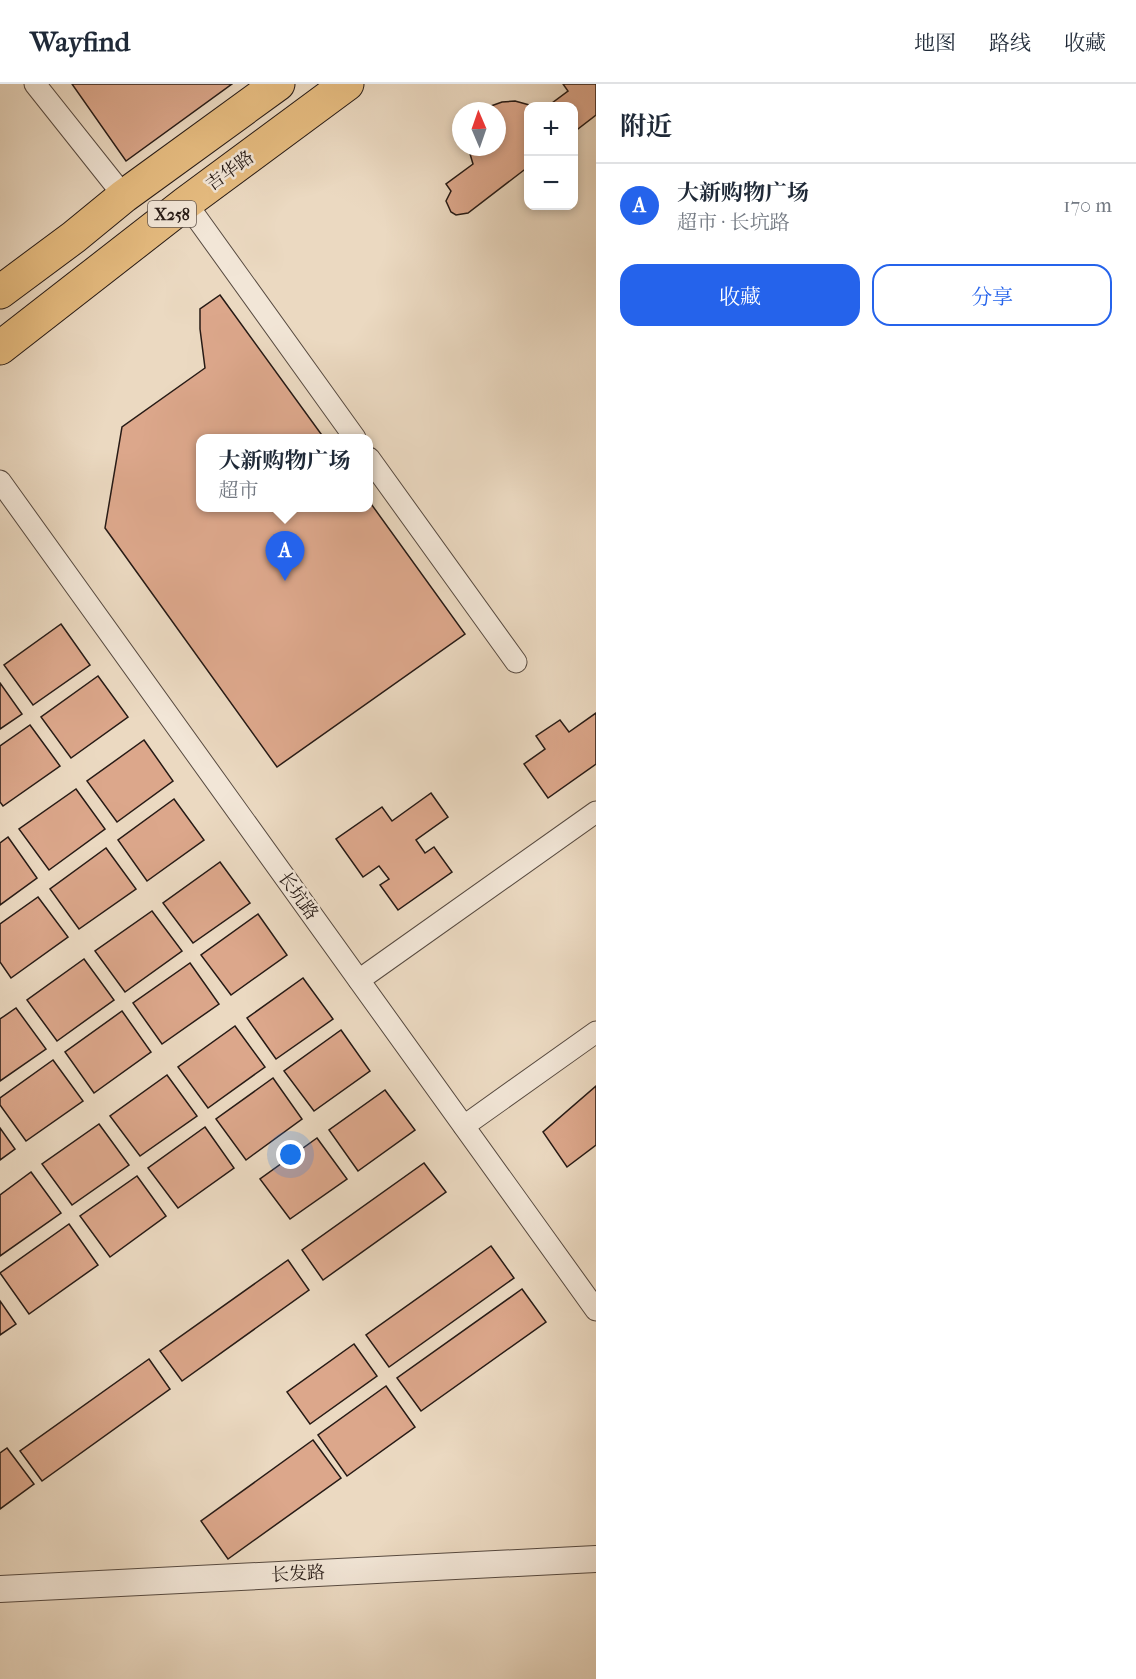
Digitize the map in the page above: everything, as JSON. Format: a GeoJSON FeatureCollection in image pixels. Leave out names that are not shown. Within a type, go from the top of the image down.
{"type":"FeatureCollection","features":[{"type":"Feature","properties":{"kind":"main road","name":"X258"},"geometry":{"type":"LineString","coordinates":[[0,292],[74,237],[124,196],[278,84]]}},
{"type":"Feature","properties":{"kind":"main road","name":"吉华路"},"geometry":{"type":"LineString","coordinates":[[0,348],[186,203],[347,84]]}},
{"type":"Feature","properties":{"kind":"street"},"geometry":{"type":"LineString","coordinates":[[35,84],[124,196]]}},
{"type":"Feature","properties":{"kind":"street"},"geometry":{"type":"LineString","coordinates":[[186,203],[352,434]]}},
{"type":"Feature","properties":{"kind":"street"},"geometry":{"type":"LineString","coordinates":[[373,464],[516,662]]}},
{"type":"Feature","properties":{"kind":"street","name":"长坑路"},"geometry":{"type":"LineString","coordinates":[[0,481],[596,1310]]}},
{"type":"Feature","properties":{"kind":"street"},"geometry":{"type":"LineString","coordinates":[[359,980],[596,812]]}},
{"type":"Feature","properties":{"kind":"street"},"geometry":{"type":"LineString","coordinates":[[464,1126],[596,1032]]}},
{"type":"Feature","properties":{"kind":"street","name":"长发路"},"geometry":{"type":"LineString","coordinates":[[0,1588],[596,1559]]}},
{"type":"Feature","properties":{"kind":"building"},"geometry":{"type":"Polygon","coordinates":[[[72,84],[232,84],[126,161],[72,84]]]}},
{"type":"Feature","properties":{"kind":"building"},"geometry":{"type":"Polygon","coordinates":[[[563,84],[596,84],[596,115],[578,129],[578,102],[553,102],[568,91],[563,84]]]}},
{"type":"Feature","properties":{"kind":"building"},"geometry":{"type":"Polygon","coordinates":[[[515,101],[524,104],[524,170],[468,213],[456,215],[451,212],[446,201],[451,191],[446,184],[473,164],[471,156],[506,156],[506,102],[502,102],[515,101]]]}},
{"type":"Feature","properties":{"kind":"building"},"geometry":{"type":"Polygon","coordinates":[[[220,295],[321,434],[196,434],[196,512],[373,512],[373,507],[465,634],[277,767],[105,528],[122,427],[205,368],[200,309],[220,295]]]}},
{"type":"Feature","properties":{"kind":"building"},"geometry":{"type":"Polygon","coordinates":[[[61,624],[90,665],[33,705],[4,665],[61,624]]]}},
{"type":"Feature","properties":{"kind":"building"},"geometry":{"type":"Polygon","coordinates":[[[98,676],[128,717],[71,758],[41,717],[98,676]]]}},
{"type":"Feature","properties":{"kind":"building"},"geometry":{"type":"Polygon","coordinates":[[[0,683],[22,714],[0,729],[0,683]]]}},
{"type":"Feature","properties":{"kind":"building"},"geometry":{"type":"Polygon","coordinates":[[[596,713],[596,764],[548,798],[524,764],[545,749],[536,736],[560,720],[569,732],[596,713]]]}},
{"type":"Feature","properties":{"kind":"building"},"geometry":{"type":"Polygon","coordinates":[[[30,725],[60,766],[3,806],[0,802],[0,746],[30,725]]]}},
{"type":"Feature","properties":{"kind":"building"},"geometry":{"type":"Polygon","coordinates":[[[144,740],[173,781],[117,822],[87,781],[144,740]]]}},
{"type":"Feature","properties":{"kind":"building"},"geometry":{"type":"Polygon","coordinates":[[[76,789],[105,829],[49,870],[19,829],[76,789]]]}},
{"type":"Feature","properties":{"kind":"building"},"geometry":{"type":"Polygon","coordinates":[[[431,793],[448,817],[416,840],[425,853],[434,847],[452,872],[398,910],[380,885],[389,879],[379,866],[363,877],[336,839],[382,807],[392,821],[431,793]]]}},
{"type":"Feature","properties":{"kind":"building"},"geometry":{"type":"Polygon","coordinates":[[[174,799],[204,840],[147,881],[118,840],[174,799]]]}},
{"type":"Feature","properties":{"kind":"building"},"geometry":{"type":"Polygon","coordinates":[[[8,837],[37,878],[0,905],[0,843],[8,837]]]}},
{"type":"Feature","properties":{"kind":"building"},"geometry":{"type":"Polygon","coordinates":[[[106,848],[136,889],[79,929],[50,889],[106,848]]]}},
{"type":"Feature","properties":{"kind":"building"},"geometry":{"type":"Polygon","coordinates":[[[220,862],[250,903],[193,943],[163,903],[220,862]]]}},
{"type":"Feature","properties":{"kind":"building"},"geometry":{"type":"Polygon","coordinates":[[[38,897],[68,937],[11,978],[0,962],[0,924],[38,897]]]}},
{"type":"Feature","properties":{"kind":"building"},"geometry":{"type":"Polygon","coordinates":[[[152,911],[182,951],[125,992],[95,951],[152,911]]]}},
{"type":"Feature","properties":{"kind":"building"},"geometry":{"type":"Polygon","coordinates":[[[258,914],[287,955],[231,995],[201,955],[258,914]]]}},
{"type":"Feature","properties":{"kind":"building"},"geometry":{"type":"Polygon","coordinates":[[[84,959],[114,1000],[57,1041],[27,1000],[84,959]]]}},
{"type":"Feature","properties":{"kind":"building"},"geometry":{"type":"Polygon","coordinates":[[[190,963],[219,1004],[162,1044],[133,1003],[190,963]]]}},
{"type":"Feature","properties":{"kind":"building"},"geometry":{"type":"Polygon","coordinates":[[[303,978],[333,1019],[276,1059],[247,1018],[303,978]]]}},
{"type":"Feature","properties":{"kind":"building"},"geometry":{"type":"Polygon","coordinates":[[[16,1008],[46,1049],[0,1081],[0,1019],[16,1008]]]}},
{"type":"Feature","properties":{"kind":"building"},"geometry":{"type":"Polygon","coordinates":[[[122,1011],[151,1052],[94,1093],[65,1052],[122,1011]]]}},
{"type":"Feature","properties":{"kind":"building"},"geometry":{"type":"Polygon","coordinates":[[[235,1026],[265,1067],[208,1108],[178,1067],[235,1026]]]}},
{"type":"Feature","properties":{"kind":"building"},"geometry":{"type":"Polygon","coordinates":[[[341,1030],[370,1071],[314,1111],[284,1071],[341,1030]]]}},
{"type":"Feature","properties":{"kind":"building"},"geometry":{"type":"Polygon","coordinates":[[[53,1060],[83,1101],[26,1141],[0,1105],[0,1098],[53,1060]]]}},
{"type":"Feature","properties":{"kind":"building"},"geometry":{"type":"Polygon","coordinates":[[[167,1075],[197,1116],[140,1156],[110,1116],[167,1075]]]}},
{"type":"Feature","properties":{"kind":"building"},"geometry":{"type":"Polygon","coordinates":[[[273,1078],[302,1119],[246,1160],[216,1119],[273,1078]]]}},
{"type":"Feature","properties":{"kind":"building"},"geometry":{"type":"Polygon","coordinates":[[[596,1086],[596,1145],[567,1167],[543,1132],[596,1086]]]}},
{"type":"Feature","properties":{"kind":"building"},"geometry":{"type":"Polygon","coordinates":[[[385,1090],[415,1130],[358,1171],[329,1130],[385,1090]]]}},
{"type":"Feature","properties":{"kind":"building"},"geometry":{"type":"Polygon","coordinates":[[[99,1124],[129,1165],[72,1205],[42,1164],[99,1124]]]}},
{"type":"Feature","properties":{"kind":"building"},"geometry":{"type":"Polygon","coordinates":[[[205,1127],[234,1168],[178,1208],[148,1168],[205,1127]]]}},
{"type":"Feature","properties":{"kind":"building"},"geometry":{"type":"Polygon","coordinates":[[[0,1128],[15,1149],[0,1160],[0,1128]]]}},
{"type":"Feature","properties":{"kind":"building"},"geometry":{"type":"Polygon","coordinates":[[[317,1138],[347,1179],[290,1219],[260,1179],[317,1138]]]}},
{"type":"Feature","properties":{"kind":"building"},"geometry":{"type":"Polygon","coordinates":[[[424,1163],[446,1192],[323,1280],[302,1250],[424,1163]]]}},
{"type":"Feature","properties":{"kind":"building"},"geometry":{"type":"Polygon","coordinates":[[[31,1172],[61,1213],[0,1256],[0,1195],[31,1172]]]}},
{"type":"Feature","properties":{"kind":"building"},"geometry":{"type":"Polygon","coordinates":[[[137,1176],[166,1216],[110,1257],[80,1216],[137,1176]]]}},
{"type":"Feature","properties":{"kind":"building"},"geometry":{"type":"Polygon","coordinates":[[[69,1224],[98,1265],[29,1314],[0,1273],[69,1224]]]}},
{"type":"Feature","properties":{"kind":"building"},"geometry":{"type":"Polygon","coordinates":[[[491,1246],[514,1278],[389,1367],[366,1335],[491,1246]]]}},
{"type":"Feature","properties":{"kind":"building"},"geometry":{"type":"Polygon","coordinates":[[[288,1260],[309,1290],[182,1381],[160,1351],[288,1260]]]}},
{"type":"Feature","properties":{"kind":"building"},"geometry":{"type":"Polygon","coordinates":[[[522,1289],[546,1322],[421,1411],[397,1378],[522,1289]]]}},
{"type":"Feature","properties":{"kind":"building"},"geometry":{"type":"Polygon","coordinates":[[[0,1301],[16,1324],[0,1335],[0,1301]]]}},
{"type":"Feature","properties":{"kind":"building"},"geometry":{"type":"Polygon","coordinates":[[[354,1344],[377,1376],[310,1424],[287,1392],[354,1344]]]}},
{"type":"Feature","properties":{"kind":"building"},"geometry":{"type":"Polygon","coordinates":[[[149,1359],[170,1389],[42,1481],[20,1451],[149,1359]]]}},
{"type":"Feature","properties":{"kind":"building"},"geometry":{"type":"Polygon","coordinates":[[[386,1386],[415,1427],[347,1476],[318,1435],[386,1386]]]}},
{"type":"Feature","properties":{"kind":"building"},"geometry":{"type":"Polygon","coordinates":[[[313,1440],[341,1478],[228,1559],[201,1521],[313,1440]]]}},
{"type":"Feature","properties":{"kind":"building"},"geometry":{"type":"Polygon","coordinates":[[[7,1448],[34,1484],[0,1509],[0,1453],[7,1448]]]}},
{"type":"Feature","properties":{"kind":"place","name":"大新购物广场"},"geometry":{"type":"Point","coordinates":[285,581]}}]}
